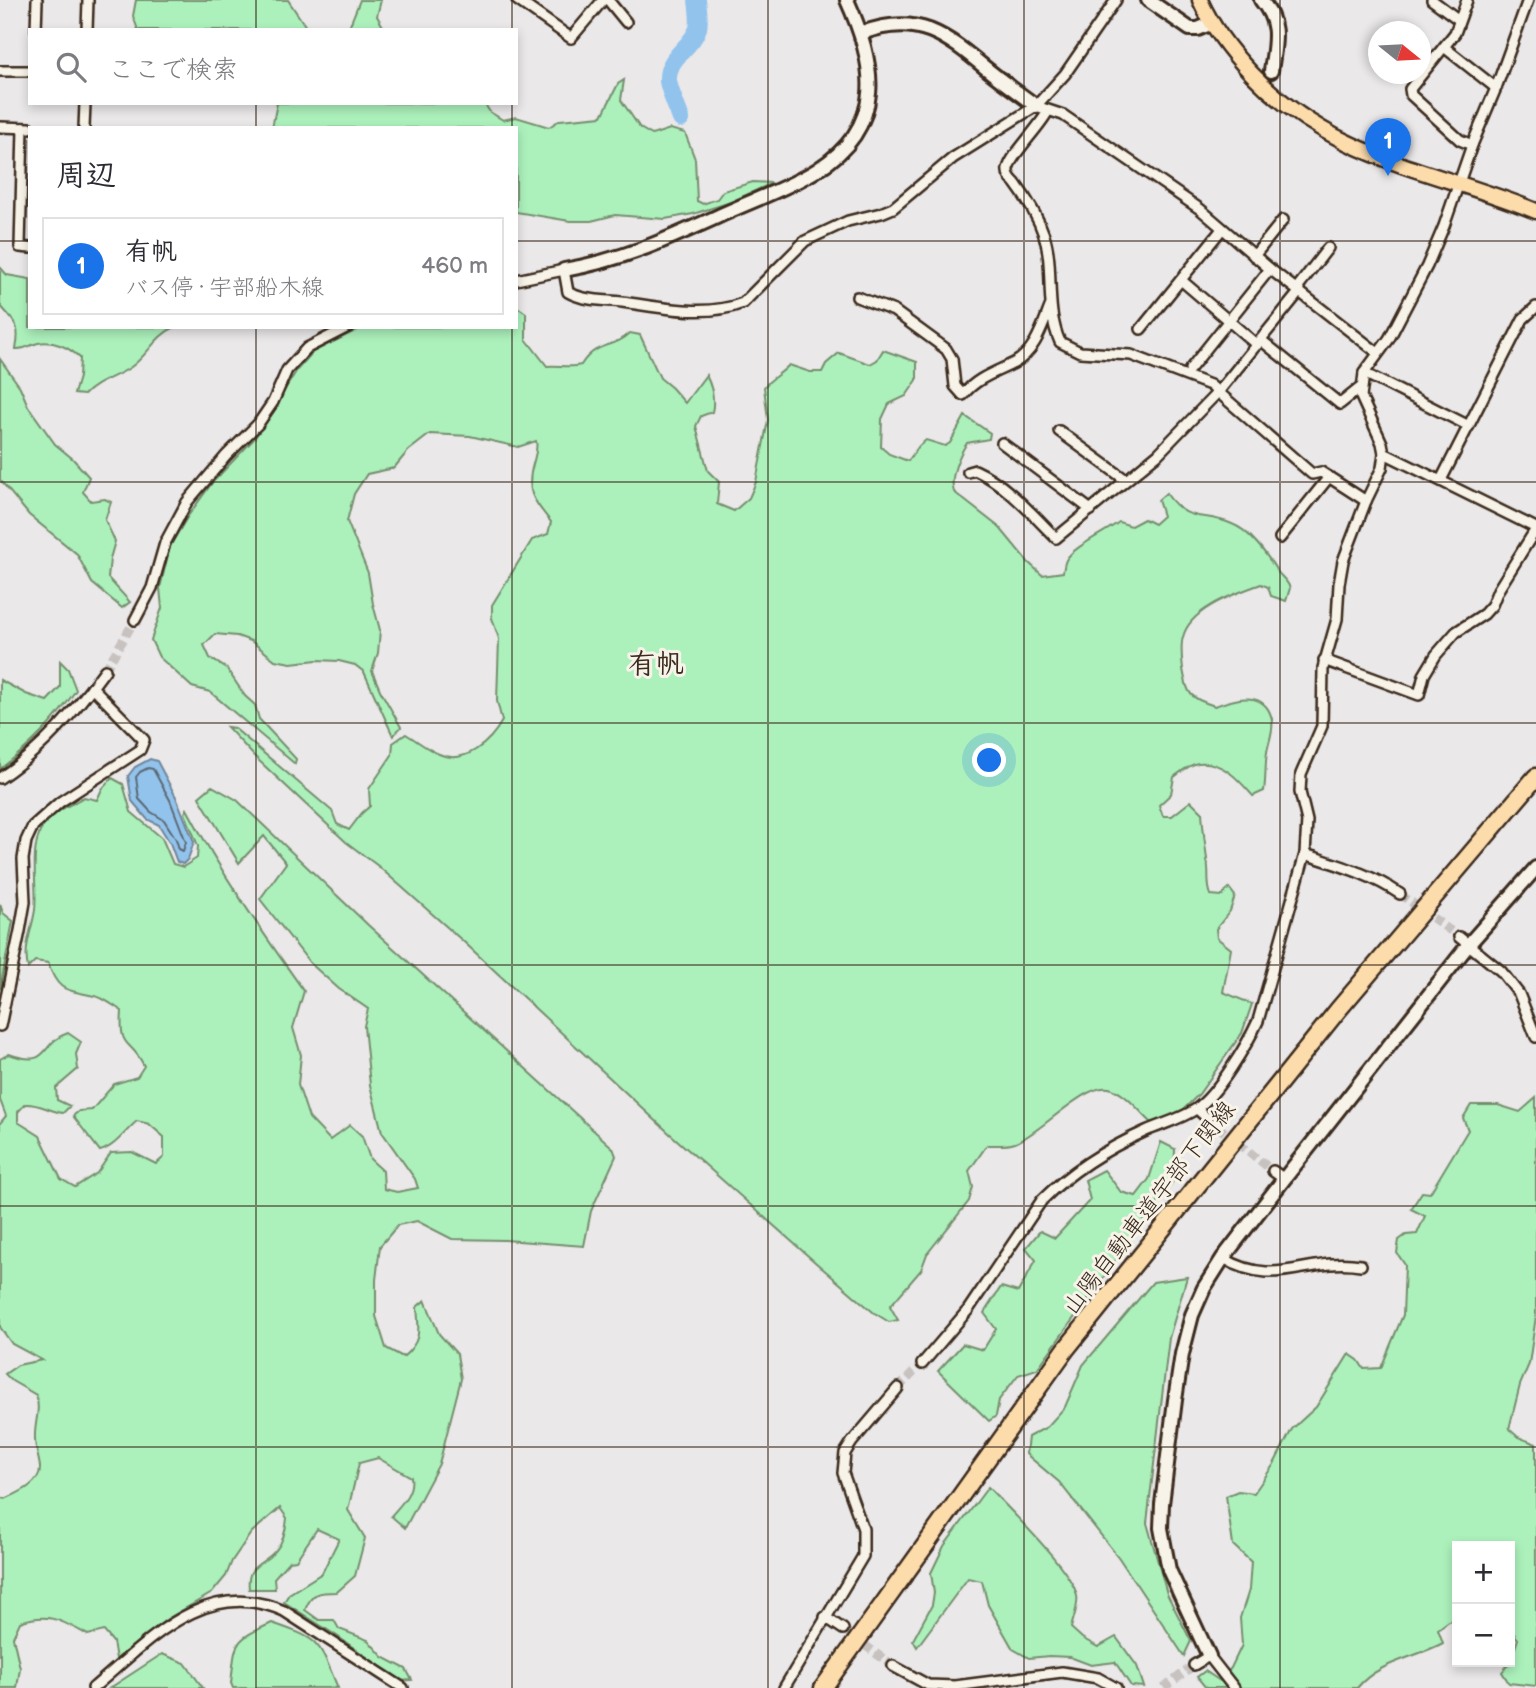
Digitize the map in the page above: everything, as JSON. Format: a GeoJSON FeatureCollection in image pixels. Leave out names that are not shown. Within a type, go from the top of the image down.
{"type":"FeatureCollection","features":[{"type":"Feature","properties":{"kind":"highway","name":"山陽自動車道宇部下関線"},"geometry":{"type":"LineString","coordinates":[[823,1688],[1066,1349],[1338,1010],[1536,777]]}},
{"type":"Feature","properties":{"kind":"main road"},"geometry":{"type":"LineString","coordinates":[[1200,0],[1212,23],[1244,65],[1283,103],[1313,125],[1374,156],[1536,211]]}},
{"type":"Feature","properties":{"kind":"street"},"geometry":{"type":"LineString","coordinates":[[36,28],[37,0]]}},
{"type":"Feature","properties":{"kind":"street"},"geometry":{"type":"LineString","coordinates":[[87,28],[88,0]]}},
{"type":"Feature","properties":{"kind":"street"},"geometry":{"type":"LineString","coordinates":[[517,0],[571,38],[606,0],[626,22]]}},
{"type":"Feature","properties":{"kind":"street"},"geometry":{"type":"LineString","coordinates":[[518,279],[600,264],[641,251],[806,176],[827,163],[853,136],[867,103],[870,64],[862,33],[847,0]]}},
{"type":"Feature","properties":{"kind":"street"},"geometry":{"type":"LineString","coordinates":[[564,270],[566,289],[575,296],[659,308],[707,310],[731,308],[743,303],[805,241],[848,221],[893,208],[953,158],[1042,108],[1116,0]]}},
{"type":"Feature","properties":{"kind":"street"},"geometry":{"type":"LineString","coordinates":[[1148,0],[1190,29],[1198,29],[1212,23]]}},
{"type":"Feature","properties":{"kind":"street"},"geometry":{"type":"LineString","coordinates":[[1261,0],[1273,17],[1275,27],[1271,71]]}},
{"type":"Feature","properties":{"kind":"street"},"geometry":{"type":"LineString","coordinates":[[1432,0],[1459,20]]}},
{"type":"Feature","properties":{"kind":"street"},"geometry":{"type":"LineString","coordinates":[[1466,0],[1455,33],[1410,89],[1411,95],[1460,141],[1472,145]]}},
{"type":"Feature","properties":{"kind":"street"},"geometry":{"type":"LineString","coordinates":[[922,1364],[968,1310],[1029,1218],[1056,1186],[1118,1144],[1197,1109],[1250,1039],[1258,1021],[1305,854],[1307,821],[1300,792],[1301,774],[1322,726],[1324,660],[1337,619],[1343,561],[1382,468],[1382,443],[1361,397],[1360,388],[1364,373],[1405,312],[1427,266],[1528,0]]}},
{"type":"Feature","properties":{"kind":"street"},"geometry":{"type":"LineString","coordinates":[[862,33],[898,24],[918,26],[950,38],[1042,108],[1063,115],[1090,132],[1200,209],[1270,269],[1378,353]]}},
{"type":"Feature","properties":{"kind":"street"},"geometry":{"type":"LineString","coordinates":[[1444,47],[1496,88]]}},
{"type":"Feature","properties":{"kind":"street"},"geometry":{"type":"LineString","coordinates":[[0,71],[28,71]]}},
{"type":"Feature","properties":{"kind":"street"},"geometry":{"type":"LineString","coordinates":[[84,126],[85,105]]}},
{"type":"Feature","properties":{"kind":"street"},"geometry":{"type":"LineString","coordinates":[[1042,108],[1043,122],[1010,162],[1007,170],[1024,195],[1045,237],[1054,328],[1060,342],[1080,352],[1131,355],[1196,378],[1219,391],[1248,420],[1312,474],[1321,472],[1366,501]]}},
{"type":"Feature","properties":{"kind":"street"},"geometry":{"type":"LineString","coordinates":[[0,127],[27,128],[20,247],[28,248]]}},
{"type":"Feature","properties":{"kind":"street"},"geometry":{"type":"LineString","coordinates":[[1254,256],[1283,220]]}},
{"type":"Feature","properties":{"kind":"street"},"geometry":{"type":"LineString","coordinates":[[1142,329],[1222,229]]}},
{"type":"Feature","properties":{"kind":"street"},"geometry":{"type":"LineString","coordinates":[[968,472],[975,470],[984,474],[1020,503],[1056,538],[1158,454],[1219,391],[1259,342],[1328,247]]}},
{"type":"Feature","properties":{"kind":"street"},"geometry":{"type":"LineString","coordinates":[[1190,369],[1270,269]]}},
{"type":"Feature","properties":{"kind":"street"},"geometry":{"type":"LineString","coordinates":[[1181,280],[1340,404],[1360,388]]}},
{"type":"Feature","properties":{"kind":"street"},"geometry":{"type":"LineString","coordinates":[[857,297],[894,311],[946,349],[952,359],[954,386],[963,395],[974,384],[1001,367],[1016,362],[1037,341],[1051,306]]}},
{"type":"Feature","properties":{"kind":"street"},"geometry":{"type":"LineString","coordinates":[[1441,480],[1523,319],[1536,307]]}},
{"type":"Feature","properties":{"kind":"street"},"geometry":{"type":"LineString","coordinates":[[135,620],[152,588],[165,543],[187,502],[226,456],[258,425],[273,402],[287,370],[307,348],[344,329]]}},
{"type":"Feature","properties":{"kind":"street"},"geometry":{"type":"LineString","coordinates":[[1364,373],[1469,426]]}},
{"type":"Feature","properties":{"kind":"street"},"geometry":{"type":"LineString","coordinates":[[1059,431],[1126,480]]}},
{"type":"Feature","properties":{"kind":"street"},"geometry":{"type":"LineString","coordinates":[[1002,443],[1091,510]]}},
{"type":"Feature","properties":{"kind":"street"},"geometry":{"type":"LineString","coordinates":[[1324,660],[1419,695],[1424,675],[1436,655],[1456,632],[1484,614],[1492,605],[1498,590],[1536,528],[1384,453]]}},
{"type":"Feature","properties":{"kind":"street"},"geometry":{"type":"LineString","coordinates":[[1280,538],[1329,477]]}},
{"type":"Feature","properties":{"kind":"street"},"geometry":{"type":"LineString","coordinates":[[0,778],[19,765],[61,725],[105,670]]}},
{"type":"Feature","properties":{"kind":"street"},"geometry":{"type":"LineString","coordinates":[[0,1026],[25,902],[23,859],[26,841],[33,826],[60,802],[140,750],[144,740],[92,687]]}},
{"type":"Feature","properties":{"kind":"street"},"geometry":{"type":"LineString","coordinates":[[1305,854],[1359,872],[1400,894]]}},
{"type":"Feature","properties":{"kind":"street"},"geometry":{"type":"LineString","coordinates":[[1234,1688],[1209,1656],[1169,1570],[1161,1528],[1182,1353],[1196,1306],[1204,1288],[1278,1175],[1464,940],[1536,868]]}},
{"type":"Feature","properties":{"kind":"street"},"geometry":{"type":"LineString","coordinates":[[1464,940],[1501,971],[1519,994],[1536,1037]]}},
{"type":"Feature","properties":{"kind":"street"},"geometry":{"type":"LineString","coordinates":[[1197,1109],[1207,1118]]}},
{"type":"Feature","properties":{"kind":"street"},"geometry":{"type":"LineString","coordinates":[[1223,1258],[1239,1268],[1281,1274],[1328,1263],[1361,1265]]}},
{"type":"Feature","properties":{"kind":"street"},"geometry":{"type":"LineString","coordinates":[[784,1688],[863,1556],[863,1529],[843,1474],[845,1453],[898,1388]]}},
{"type":"Feature","properties":{"kind":"street"},"geometry":{"type":"LineString","coordinates":[[93,1688],[179,1618],[201,1607],[248,1601],[284,1611],[403,1688]]}},
{"type":"Feature","properties":{"kind":"street"},"geometry":{"type":"LineString","coordinates":[[825,1617],[843,1629]]}},
{"type":"Feature","properties":{"kind":"street"},"geometry":{"type":"LineString","coordinates":[[1194,1665],[1209,1656]]}},
{"type":"Feature","properties":{"kind":"street"},"geometry":{"type":"LineString","coordinates":[[893,1666],[925,1686],[955,1686],[1062,1672],[1098,1678],[1116,1688]]}},
{"type":"Feature","properties":{"kind":"green space"},"geometry":{"type":"Polygon","coordinates":[[[136,0],[288,0],[307,28],[137,28],[133,16],[136,0]]]}},
{"type":"Feature","properties":{"kind":"green space"},"geometry":{"type":"Polygon","coordinates":[[[360,0],[381,0],[377,16],[384,28],[349,28],[360,0]]]}},
{"type":"Feature","properties":{"kind":"green space"},"geometry":{"type":"Polygon","coordinates":[[[624,80],[621,100],[640,128],[652,135],[670,129],[685,133],[695,159],[697,201],[703,204],[717,199],[723,191],[753,182],[772,183],[731,202],[693,214],[665,219],[615,215],[591,221],[570,221],[518,212],[518,126],[272,126],[277,105],[485,105],[490,112],[503,120],[516,117],[549,127],[560,120],[602,116],[618,84],[624,80]]]}},
{"type":"Feature","properties":{"kind":"green space"},"geometry":{"type":"Polygon","coordinates":[[[0,267],[7,275],[28,279],[28,329],[172,329],[162,335],[131,367],[95,386],[84,395],[74,394],[79,377],[80,358],[60,345],[49,343],[16,349],[16,325],[0,305],[0,267]]]}},
{"type":"Feature","properties":{"kind":"green space"},"geometry":{"type":"Polygon","coordinates":[[[518,307],[526,313],[526,339],[547,366],[581,365],[599,348],[630,333],[640,335],[660,378],[685,403],[706,375],[712,394],[712,412],[701,416],[696,426],[708,471],[719,482],[717,504],[734,511],[749,498],[756,482],[768,420],[764,387],[789,365],[810,372],[822,372],[826,364],[839,353],[870,364],[877,360],[883,350],[917,362],[917,380],[906,396],[889,404],[882,419],[881,447],[889,454],[908,461],[926,440],[945,446],[950,443],[965,416],[990,433],[989,439],[967,443],[954,474],[954,492],[1000,528],[1042,575],[1063,572],[1066,560],[1075,550],[1119,522],[1131,526],[1144,519],[1154,524],[1163,516],[1158,500],[1166,493],[1182,510],[1196,516],[1222,520],[1246,532],[1290,588],[1286,601],[1271,596],[1268,587],[1261,584],[1216,603],[1204,610],[1187,627],[1182,641],[1182,657],[1188,690],[1195,697],[1215,706],[1253,699],[1260,701],[1270,713],[1272,727],[1264,791],[1253,796],[1222,768],[1198,763],[1174,777],[1171,794],[1159,805],[1163,816],[1172,816],[1191,801],[1202,812],[1211,895],[1222,896],[1229,888],[1235,896],[1230,911],[1216,929],[1217,938],[1231,949],[1223,992],[1252,1004],[1242,1033],[1199,1094],[1180,1113],[1152,1123],[1115,1090],[1099,1089],[1087,1093],[1015,1143],[987,1145],[969,1171],[973,1187],[969,1201],[927,1254],[921,1270],[890,1306],[898,1320],[889,1322],[873,1312],[668,1132],[465,943],[378,866],[346,842],[255,757],[227,727],[234,728],[332,811],[337,824],[349,830],[370,806],[369,789],[392,755],[393,743],[406,734],[435,752],[449,757],[467,754],[484,743],[502,721],[497,701],[499,639],[492,618],[492,605],[532,540],[548,534],[551,522],[536,502],[531,489],[536,441],[518,447],[470,436],[430,434],[408,451],[394,468],[367,474],[354,494],[347,521],[368,573],[380,630],[378,653],[372,671],[401,727],[393,736],[364,672],[355,665],[339,661],[291,663],[275,660],[251,641],[237,636],[215,634],[204,645],[210,658],[227,669],[245,696],[255,705],[259,719],[296,759],[295,764],[210,692],[192,687],[159,657],[151,640],[162,608],[160,588],[170,546],[212,483],[255,438],[297,370],[313,352],[359,329],[518,329],[518,307]]]}},
{"type":"Feature","properties":{"kind":"green space"},"geometry":{"type":"Polygon","coordinates":[[[0,359],[55,444],[89,477],[83,492],[91,501],[105,499],[111,502],[105,520],[115,541],[108,578],[130,602],[122,608],[92,583],[77,554],[29,515],[0,480],[0,359]]]}},
{"type":"Feature","properties":{"kind":"green space"},"geometry":{"type":"Polygon","coordinates":[[[60,661],[68,669],[76,690],[42,732],[0,769],[0,680],[26,694],[47,701],[60,687],[60,661]]]}},
{"type":"Feature","properties":{"kind":"green space"},"geometry":{"type":"Polygon","coordinates":[[[112,778],[123,784],[131,812],[162,838],[173,864],[183,867],[197,858],[198,846],[185,813],[187,809],[228,879],[304,991],[293,1028],[301,1055],[298,1085],[309,1118],[330,1140],[350,1125],[362,1136],[370,1159],[383,1171],[384,1189],[397,1192],[418,1188],[415,1179],[382,1132],[370,1085],[364,1026],[368,1009],[339,989],[310,963],[260,899],[286,863],[264,836],[239,863],[199,797],[212,786],[237,800],[368,925],[613,1148],[616,1156],[591,1211],[584,1246],[452,1239],[417,1221],[398,1225],[380,1246],[376,1316],[386,1348],[403,1357],[409,1351],[418,1335],[417,1307],[425,1300],[439,1334],[457,1354],[461,1379],[439,1464],[405,1528],[391,1516],[408,1493],[411,1477],[378,1458],[359,1463],[348,1510],[365,1538],[355,1576],[337,1592],[313,1596],[305,1610],[319,1620],[334,1620],[339,1629],[368,1640],[383,1657],[406,1669],[412,1680],[401,1681],[284,1602],[289,1594],[322,1573],[339,1539],[317,1529],[296,1560],[289,1561],[274,1578],[275,1589],[249,1589],[253,1569],[279,1547],[283,1539],[287,1518],[280,1508],[251,1533],[232,1561],[226,1576],[212,1593],[167,1619],[116,1659],[113,1642],[104,1631],[88,1635],[63,1622],[48,1618],[20,1622],[13,1637],[20,1668],[17,1688],[0,1688],[0,1497],[5,1499],[28,1487],[37,1478],[40,1467],[35,1442],[38,1406],[36,1395],[5,1374],[18,1365],[42,1360],[12,1344],[0,1327],[0,1123],[6,1116],[0,1100],[0,1059],[9,1054],[23,1058],[39,1057],[59,1037],[68,1033],[81,1042],[76,1054],[78,1069],[56,1088],[57,1100],[70,1106],[63,1113],[25,1104],[18,1112],[18,1122],[40,1136],[61,1179],[75,1187],[97,1173],[111,1153],[132,1152],[156,1164],[164,1157],[164,1137],[149,1124],[137,1121],[115,1142],[100,1151],[73,1116],[79,1111],[92,1110],[114,1084],[137,1077],[144,1066],[124,1039],[122,1011],[101,998],[61,986],[48,963],[35,961],[28,968],[27,946],[36,899],[35,852],[41,830],[51,816],[84,797],[97,800],[112,778]]]}},
{"type":"Feature","properties":{"kind":"green space"},"geometry":{"type":"Polygon","coordinates":[[[0,904],[3,913],[13,921],[0,989],[0,904]]]}},
{"type":"Feature","properties":{"kind":"green space"},"geometry":{"type":"Polygon","coordinates":[[[1536,1098],[1536,1316],[1529,1364],[1520,1385],[1509,1429],[1518,1437],[1536,1444],[1536,1686],[1509,1683],[1502,1672],[1506,1667],[1515,1667],[1518,1639],[1515,1635],[1515,1541],[1452,1541],[1452,1619],[1438,1629],[1443,1643],[1386,1666],[1357,1688],[1206,1688],[1197,1677],[1205,1671],[1220,1681],[1231,1668],[1242,1645],[1240,1618],[1249,1590],[1251,1562],[1233,1545],[1226,1496],[1238,1491],[1254,1493],[1274,1464],[1292,1429],[1316,1407],[1349,1354],[1358,1360],[1364,1369],[1381,1368],[1403,1315],[1405,1265],[1397,1253],[1399,1240],[1406,1235],[1417,1234],[1425,1216],[1411,1209],[1422,1192],[1430,1193],[1468,1130],[1463,1118],[1471,1105],[1498,1105],[1520,1112],[1536,1098]]]}},
{"type":"Feature","properties":{"kind":"green space"},"geometry":{"type":"Polygon","coordinates":[[[1161,1142],[1175,1149],[1174,1180],[1037,1369],[1018,1375],[999,1400],[996,1416],[989,1421],[938,1371],[963,1344],[983,1350],[996,1329],[984,1313],[1001,1287],[1018,1292],[1036,1260],[1026,1248],[1040,1231],[1055,1238],[1090,1200],[1085,1180],[1104,1170],[1121,1192],[1136,1196],[1149,1179],[1161,1142]]]}},
{"type":"Feature","properties":{"kind":"green space"},"geometry":{"type":"Polygon","coordinates":[[[1187,1277],[1169,1338],[1147,1523],[1167,1594],[1191,1641],[1184,1656],[1119,1558],[1059,1482],[1026,1454],[1028,1437],[1047,1427],[1065,1407],[1083,1365],[1153,1282],[1187,1277]]]}},
{"type":"Feature","properties":{"kind":"green space"},"geometry":{"type":"Polygon","coordinates":[[[988,1487],[1052,1556],[1073,1585],[1077,1608],[1071,1628],[1098,1647],[1116,1637],[1137,1666],[1144,1687],[1131,1686],[1115,1662],[1091,1665],[1070,1657],[1029,1658],[1013,1649],[988,1605],[982,1581],[968,1578],[917,1647],[913,1640],[932,1605],[934,1593],[931,1573],[944,1546],[988,1487]]]}},
{"type":"Feature","properties":{"kind":"green space"},"geometry":{"type":"Polygon","coordinates":[[[272,1623],[309,1638],[316,1644],[338,1688],[233,1688],[231,1683],[238,1644],[249,1634],[272,1623]]]}},
{"type":"Feature","properties":{"kind":"green space"},"geometry":{"type":"Polygon","coordinates":[[[162,1654],[185,1663],[203,1688],[110,1688],[162,1654]]]}},
{"type":"Feature","properties":{"kind":"water"},"geometry":{"type":"Polygon","coordinates":[[[150,759],[157,761],[176,797],[194,842],[188,859],[183,864],[177,862],[159,825],[147,819],[132,801],[128,776],[135,767],[150,759]]]}},
{"type":"Feature","properties":{"kind":"waterway"},"geometry":{"type":"LineString","coordinates":[[681,119],[669,86],[668,73],[698,28],[697,0]]}},
{"type":"Feature","properties":{"kind":"tunnel"},"geometry":{"type":"LineString","coordinates":[[105,670],[135,620]]}},
{"type":"Feature","properties":{"kind":"tunnel"},"geometry":{"type":"LineString","coordinates":[[1400,894],[1459,937]]}},
{"type":"Feature","properties":{"kind":"tunnel"},"geometry":{"type":"LineString","coordinates":[[1207,1118],[1273,1171]]}},
{"type":"Feature","properties":{"kind":"tunnel"},"geometry":{"type":"LineString","coordinates":[[898,1388],[922,1364]]}},
{"type":"Feature","properties":{"kind":"tunnel"},"geometry":{"type":"LineString","coordinates":[[843,1629],[893,1666]]}},
{"type":"Feature","properties":{"kind":"tunnel"},"geometry":{"type":"LineString","coordinates":[[1164,1688],[1194,1665]]}},
{"type":"Feature","properties":{"kind":"place","name":"有帆"},"geometry":{"type":"Point","coordinates":[1388,176]}},
{"type":"Feature","properties":{"kind":"district","name":"有帆"},"geometry":{"type":"Point","coordinates":[656,664]}}]}
